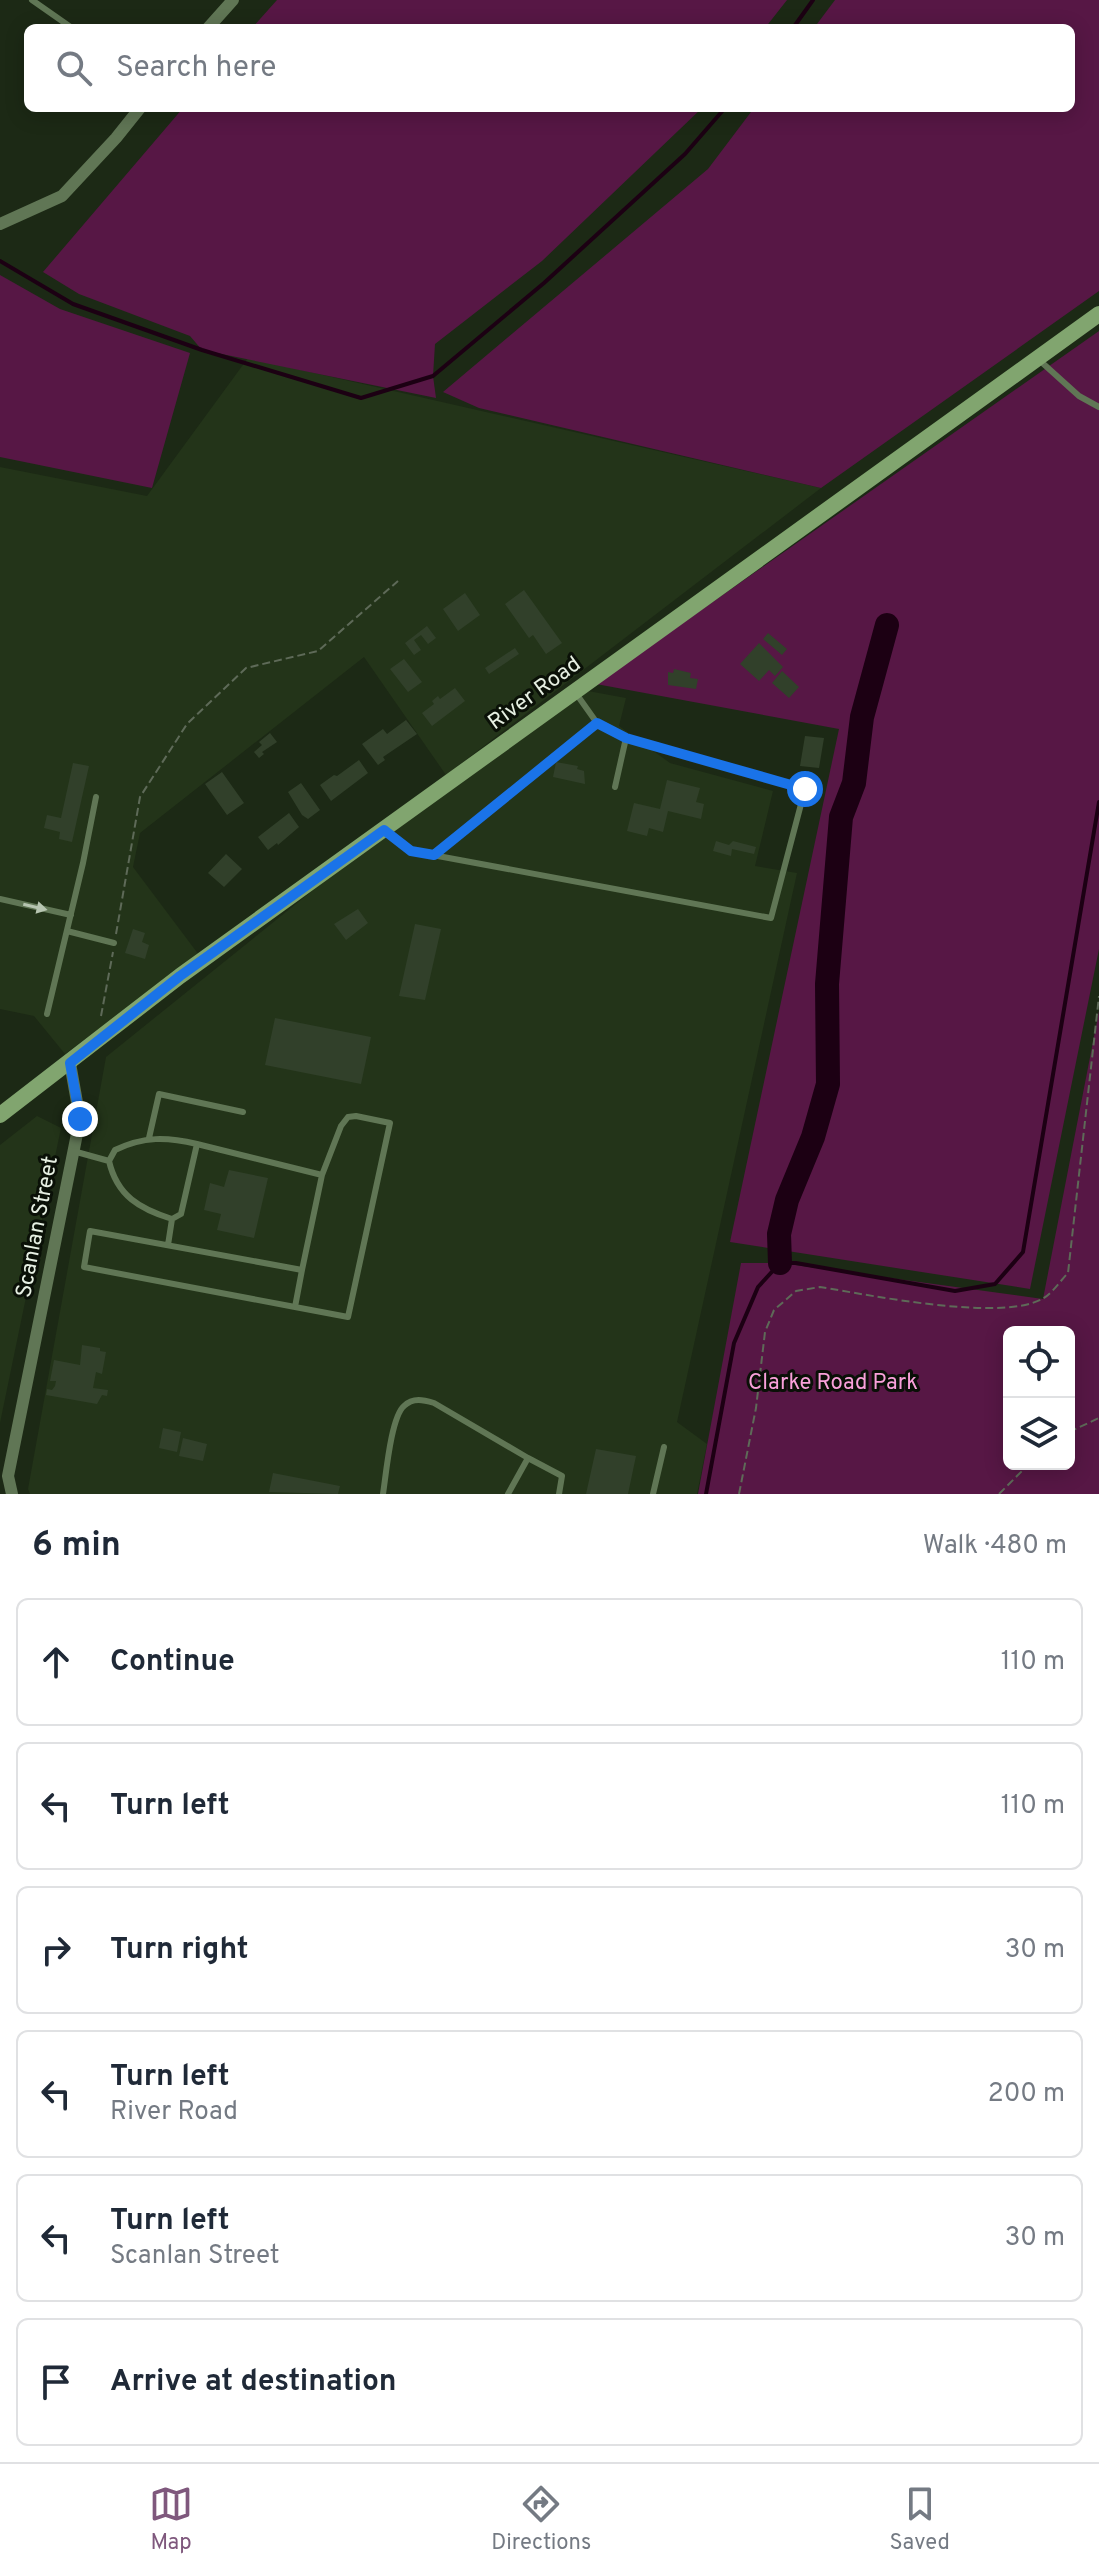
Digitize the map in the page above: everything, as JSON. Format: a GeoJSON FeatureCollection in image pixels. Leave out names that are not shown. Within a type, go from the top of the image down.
{"type":"FeatureCollection","features":[{"type":"Feature","properties":{"kind":"street"},"geometry":{"type":"LineString","coordinates":[[212,24],[233,0]]}},
{"type":"Feature","properties":{"kind":"street"},"geometry":{"type":"LineString","coordinates":[[0,224],[62,196],[137,112]]}},
{"type":"Feature","properties":{"kind":"street","name":"River Road"},"geometry":{"type":"LineString","coordinates":[[0,1115],[180,976],[1099,314]]}},
{"type":"Feature","properties":{"kind":"street","name":"Scanlan Street"},"geometry":{"type":"LineString","coordinates":[[12,1494],[8,1476],[80,1119],[70,1063]]}},
{"type":"Feature","properties":{"kind":"lane"},"geometry":{"type":"LineString","coordinates":[[32,0],[66,24]]}},
{"type":"Feature","properties":{"kind":"lane"},"geometry":{"type":"LineString","coordinates":[[1038,359],[1079,396],[1099,407]]}},
{"type":"Feature","properties":{"kind":"lane"},"geometry":{"type":"LineString","coordinates":[[384,830],[411,851],[771,918],[805,789],[626,738],[597,723],[575,692]]}},
{"type":"Feature","properties":{"kind":"lane"},"geometry":{"type":"LineString","coordinates":[[434,855],[597,723]]}},
{"type":"Feature","properties":{"kind":"lane"},"geometry":{"type":"LineString","coordinates":[[615,787],[626,738]]}},
{"type":"Feature","properties":{"kind":"lane"},"geometry":{"type":"LineString","coordinates":[[47,1014],[96,797]]}},
{"type":"Feature","properties":{"kind":"lane"},"geometry":{"type":"LineString","coordinates":[[0,899],[71,915]]}},
{"type":"Feature","properties":{"kind":"lane"},"geometry":{"type":"LineString","coordinates":[[67,931],[114,943]]}},
{"type":"Feature","properties":{"kind":"lane"},"geometry":{"type":"LineString","coordinates":[[149,1138],[159,1094],[243,1112]]}},
{"type":"Feature","properties":{"kind":"lane"},"geometry":{"type":"LineString","coordinates":[[295,1307],[322,1175],[341,1126],[348,1117],[356,1116],[390,1123],[348,1317],[295,1307],[84,1267],[90,1231],[302,1270]]}},
{"type":"Feature","properties":{"kind":"lane"},"geometry":{"type":"LineString","coordinates":[[197,1144],[181,1214],[172,1219],[147,1211],[122,1191],[113,1177],[109,1161],[115,1150],[149,1138],[168,1137],[197,1144],[322,1175]]}},
{"type":"Feature","properties":{"kind":"lane"},"geometry":{"type":"LineString","coordinates":[[73,1151],[109,1161]]}},
{"type":"Feature","properties":{"kind":"lane"},"geometry":{"type":"LineString","coordinates":[[168,1245],[172,1219]]}},
{"type":"Feature","properties":{"kind":"lane"},"geometry":{"type":"LineString","coordinates":[[383,1494],[400,1408],[410,1401],[422,1399],[562,1476],[559,1494]]}},
{"type":"Feature","properties":{"kind":"lane"},"geometry":{"type":"LineString","coordinates":[[653,1494],[664,1447]]}},
{"type":"Feature","properties":{"kind":"lane"},"geometry":{"type":"LineString","coordinates":[[508,1494],[528,1458]]}},
{"type":"Feature","properties":{"kind":"path"},"geometry":{"type":"LineString","coordinates":[[97,1041],[140,797],[187,724],[246,668],[318,651],[398,581]]}},
{"type":"Feature","properties":{"kind":"path"},"geometry":{"type":"LineString","coordinates":[[739,1494],[756,1408],[765,1332],[774,1310],[796,1291],[820,1287],[984,1309],[1014,1308],[1043,1299],[1068,1273],[1099,996]]}},
{"type":"Feature","properties":{"kind":"path"},"geometry":{"type":"LineString","coordinates":[[1075,1429],[1099,1418]]}},
{"type":"Feature","properties":{"kind":"path"},"geometry":{"type":"LineString","coordinates":[[999,1494],[1023,1470]]}},
{"type":"Feature","properties":{"kind":"shaded area"},"geometry":{"type":"Polygon","coordinates":[[[248,358],[821,488],[446,775],[364,657],[140,833],[133,867],[199,955],[65,1054],[34,1016],[0,1009],[0,467],[147,496],[248,358]]]}},
{"type":"Feature","properties":{"kind":"shaded area"},"geometry":{"type":"Polygon","coordinates":[[[588,691],[626,698],[619,726],[670,763],[773,791],[755,866],[797,873],[677,1422],[707,1444],[697,1494],[30,1494],[28,1489],[106,1057],[348,862],[588,691]]]}},
{"type":"Feature","properties":{"kind":"shaded area"},"geometry":{"type":"Polygon","coordinates":[[[37,1116],[61,1128],[0,1423],[0,1145],[37,1116]]]}},
{"type":"Feature","properties":{"kind":"green space"},"geometry":{"type":"Polygon","coordinates":[[[277,0],[787,0],[768,24],[256,24],[277,0]]]}},
{"type":"Feature","properties":{"kind":"green space"},"geometry":{"type":"Polygon","coordinates":[[[835,0],[1099,0],[1099,291],[821,488],[479,408],[443,392],[708,169],[751,112],[1075,112],[1075,24],[817,24],[835,0]]]}},
{"type":"Feature","properties":{"kind":"green space"},"geometry":{"type":"Polygon","coordinates":[[[180,112],[698,112],[542,261],[435,344],[433,376],[436,398],[202,350],[190,336],[79,294],[43,272],[180,112]]]}},
{"type":"Feature","properties":{"kind":"green space"},"geometry":{"type":"Polygon","coordinates":[[[0,275],[60,309],[190,353],[152,488],[0,457],[0,275]]]}},
{"type":"Feature","properties":{"kind":"green space"},"geometry":{"type":"Polygon","coordinates":[[[1099,331],[1099,949],[1030,1289],[730,1242],[839,729],[596,684],[1099,331]]]}},
{"type":"Feature","properties":{"kind":"green space","name":"Clarke Road Park"},"geometry":{"type":"Polygon","coordinates":[[[1099,1011],[1099,1494],[698,1494],[741,1263],[780,1263],[1043,1299],[1099,1011]]]}},
{"type":"Feature","properties":{"kind":"building"},"geometry":{"type":"Polygon","coordinates":[[[524,590],[562,643],[546,654],[533,635],[529,638],[505,604],[524,590]]]}},
{"type":"Feature","properties":{"kind":"building"},"geometry":{"type":"Polygon","coordinates":[[[465,593],[480,615],[458,631],[443,609],[465,593]]]}},
{"type":"Feature","properties":{"kind":"building"},"geometry":{"type":"Polygon","coordinates":[[[427,626],[436,638],[428,644],[421,635],[414,640],[421,650],[414,655],[405,643],[427,626]]]}},
{"type":"Feature","properties":{"kind":"building"},"geometry":{"type":"Polygon","coordinates":[[[768,633],[787,649],[782,655],[763,639],[768,633]]]}},
{"type":"Feature","properties":{"kind":"building"},"geometry":{"type":"Polygon","coordinates":[[[759,643],[783,667],[775,676],[769,670],[759,681],[740,664],[759,643]]]}},
{"type":"Feature","properties":{"kind":"building"},"geometry":{"type":"Polygon","coordinates":[[[515,648],[519,654],[489,674],[485,668],[515,648]]]}},
{"type":"Feature","properties":{"kind":"building"},"geometry":{"type":"Polygon","coordinates":[[[404,659],[422,682],[408,692],[390,669],[404,659]]]}},
{"type":"Feature","properties":{"kind":"building"},"geometry":{"type":"Polygon","coordinates":[[[674,669],[691,673],[690,678],[698,679],[696,689],[668,685],[668,672],[673,673],[674,669]]]}},
{"type":"Feature","properties":{"kind":"building"},"geometry":{"type":"Polygon","coordinates":[[[782,671],[799,687],[789,698],[772,683],[782,671]]]}},
{"type":"Feature","properties":{"kind":"building"},"geometry":{"type":"Polygon","coordinates":[[[455,688],[465,701],[432,726],[422,713],[434,704],[432,701],[438,696],[440,699],[455,688]]]}},
{"type":"Feature","properties":{"kind":"building"},"geometry":{"type":"Polygon","coordinates":[[[406,720],[417,734],[383,757],[385,760],[378,765],[362,744],[383,729],[387,734],[406,720]]]}},
{"type":"Feature","properties":{"kind":"building"},"geometry":{"type":"Polygon","coordinates":[[[270,733],[277,742],[262,752],[264,754],[259,758],[254,752],[262,745],[259,742],[270,733]]]}},
{"type":"Feature","properties":{"kind":"building"},"geometry":{"type":"Polygon","coordinates":[[[805,736],[824,738],[819,768],[800,766],[805,736]]]}},
{"type":"Feature","properties":{"kind":"building"},"geometry":{"type":"Polygon","coordinates":[[[359,760],[368,773],[331,801],[320,785],[359,760]]]}},
{"type":"Feature","properties":{"kind":"building"},"geometry":{"type":"Polygon","coordinates":[[[556,762],[578,766],[577,769],[584,771],[585,784],[553,777],[556,762]]]}},
{"type":"Feature","properties":{"kind":"building"},"geometry":{"type":"Polygon","coordinates":[[[73,763],[89,766],[72,842],[59,839],[60,832],[44,828],[47,815],[61,818],[73,763]]]}},
{"type":"Feature","properties":{"kind":"building"},"geometry":{"type":"Polygon","coordinates":[[[222,772],[244,803],[227,815],[205,784],[222,772]]]}},
{"type":"Feature","properties":{"kind":"building"},"geometry":{"type":"Polygon","coordinates":[[[667,780],[700,788],[696,802],[704,804],[701,819],[668,811],[663,832],[649,828],[647,836],[627,831],[634,803],[660,809],[667,780]]]}},
{"type":"Feature","properties":{"kind":"building"},"geometry":{"type":"Polygon","coordinates":[[[301,783],[320,810],[308,819],[302,815],[288,792],[301,783]]]}},
{"type":"Feature","properties":{"kind":"building"},"geometry":{"type":"Polygon","coordinates":[[[289,813],[299,827],[268,850],[258,837],[289,813]]]}},
{"type":"Feature","properties":{"kind":"building"},"geometry":{"type":"Polygon","coordinates":[[[716,841],[729,845],[733,841],[756,847],[754,854],[732,849],[731,856],[713,851],[716,841]]]}},
{"type":"Feature","properties":{"kind":"building"},"geometry":{"type":"Polygon","coordinates":[[[226,854],[242,869],[224,887],[208,873],[226,854]]]}},
{"type":"Feature","properties":{"kind":"building"},"geometry":{"type":"Polygon","coordinates":[[[358,909],[368,923],[346,940],[334,924],[358,909]]]}},
{"type":"Feature","properties":{"kind":"building"},"geometry":{"type":"Polygon","coordinates":[[[415,924],[441,929],[425,1000],[399,996],[415,924]]]}},
{"type":"Feature","properties":{"kind":"building"},"geometry":{"type":"Polygon","coordinates":[[[133,929],[145,933],[142,942],[149,945],[145,959],[125,953],[133,929]]]}},
{"type":"Feature","properties":{"kind":"building"},"geometry":{"type":"Polygon","coordinates":[[[275,1018],[371,1037],[361,1084],[265,1065],[275,1018]]]}},
{"type":"Feature","properties":{"kind":"building"},"geometry":{"type":"Polygon","coordinates":[[[229,1170],[268,1178],[254,1238],[217,1230],[221,1214],[204,1210],[210,1183],[224,1187],[229,1170]]]}},
{"type":"Feature","properties":{"kind":"building"},"geometry":{"type":"Polygon","coordinates":[[[82,1345],[106,1352],[102,1374],[96,1372],[93,1388],[108,1390],[107,1396],[102,1395],[97,1404],[46,1395],[47,1389],[52,1390],[55,1386],[56,1381],[50,1381],[54,1360],[80,1365],[82,1345]]]}},
{"type":"Feature","properties":{"kind":"building"},"geometry":{"type":"Polygon","coordinates":[[[163,1428],[181,1432],[177,1452],[159,1448],[163,1428]]]}},
{"type":"Feature","properties":{"kind":"building"},"geometry":{"type":"Polygon","coordinates":[[[183,1438],[207,1444],[203,1461],[179,1456],[183,1438]]]}},
{"type":"Feature","properties":{"kind":"building"},"geometry":{"type":"Polygon","coordinates":[[[596,1449],[636,1456],[628,1494],[586,1494],[596,1449]]]}},
{"type":"Feature","properties":{"kind":"building"},"geometry":{"type":"Polygon","coordinates":[[[273,1473],[340,1486],[338,1494],[269,1492],[273,1473]]]}},
{"type":"Feature","properties":{"kind":"waterway"},"geometry":{"type":"LineString","coordinates":[[796,24],[813,0]]}},
{"type":"Feature","properties":{"kind":"waterway"},"geometry":{"type":"LineString","coordinates":[[0,261],[73,304],[202,350],[361,398],[433,376],[544,283],[685,154],[722,112]]}},
{"type":"Feature","properties":{"kind":"waterway"},"geometry":{"type":"LineString","coordinates":[[780,1263],[779,1234],[787,1200],[813,1137],[828,1084],[827,984],[841,817],[854,783],[862,717],[887,625]]}},
{"type":"Feature","properties":{"kind":"waterway"},"geometry":{"type":"LineString","coordinates":[[706,1494],[734,1343],[758,1287],[780,1263],[796,1263],[955,1291],[995,1284],[1023,1252],[1099,802]]}},
{"type":"Feature","properties":{"kind":"route"},"geometry":{"type":"LineString","coordinates":[[80,1119],[70,1063],[180,976],[384,830],[411,851],[434,855],[597,723],[626,738],[805,789]]}}]}
